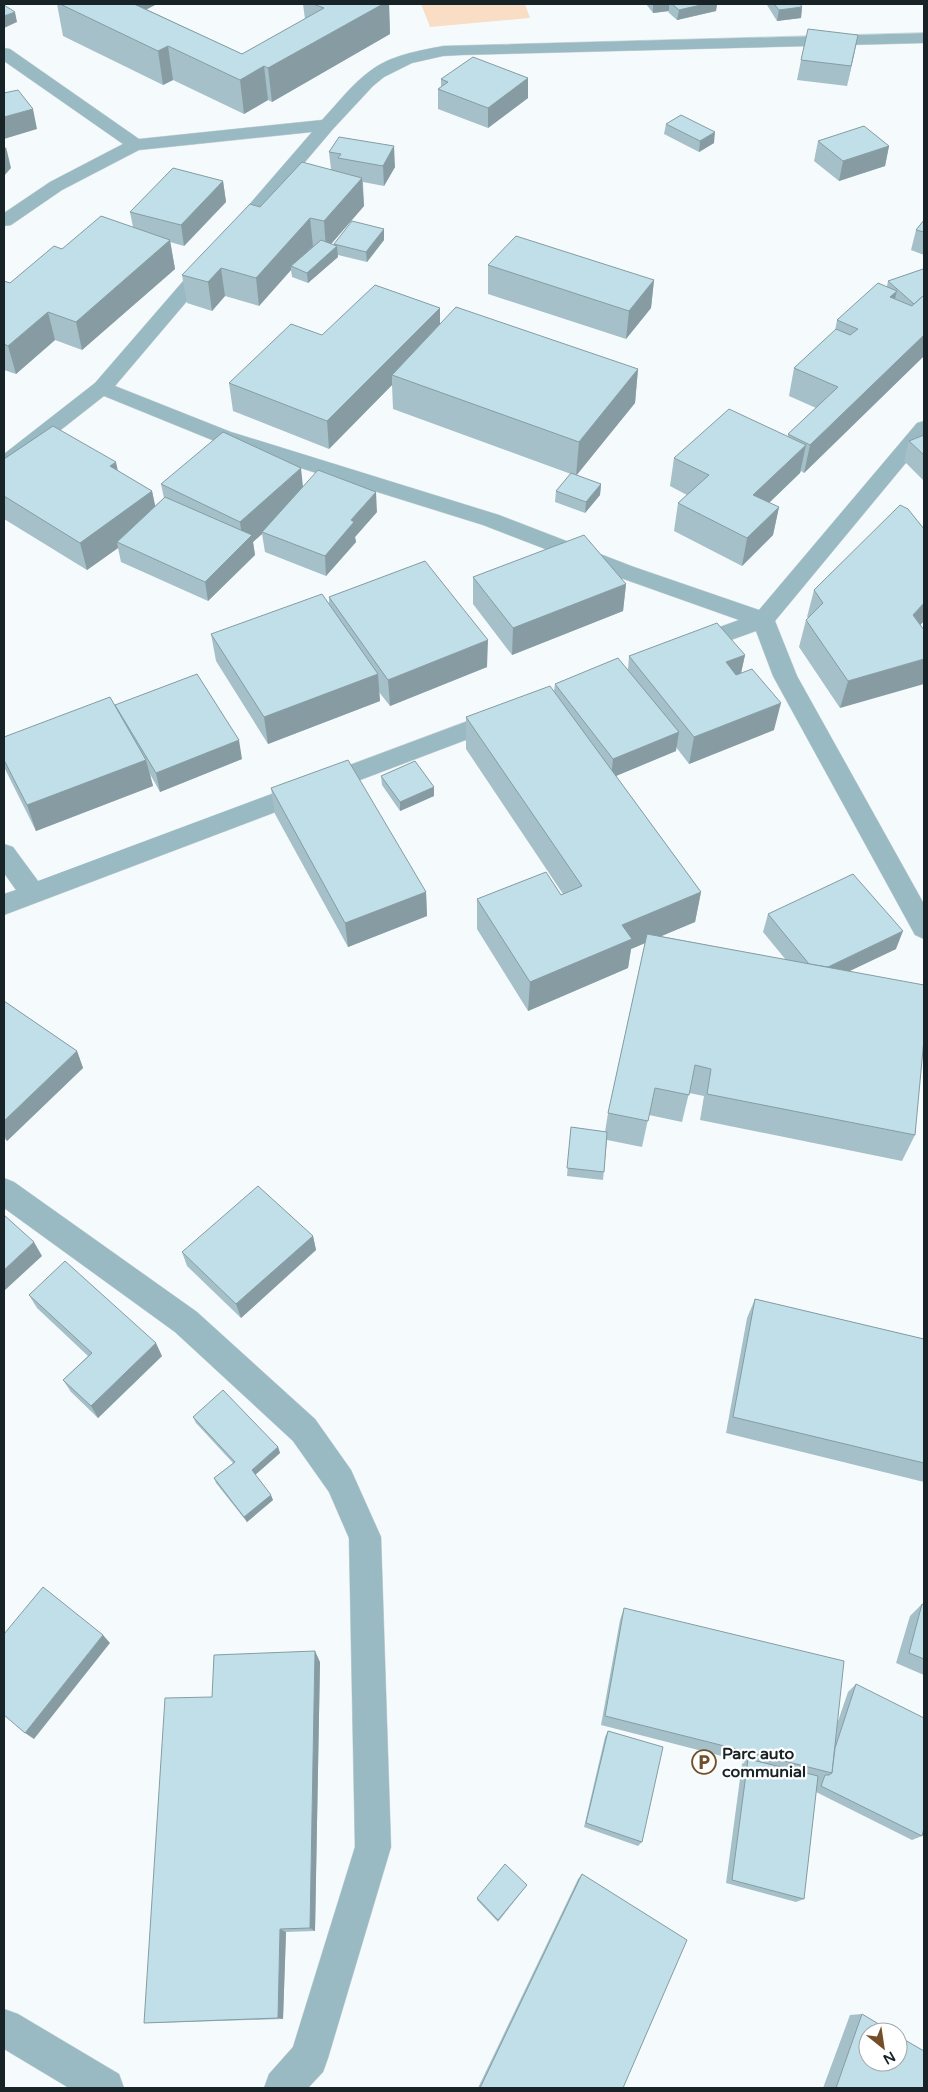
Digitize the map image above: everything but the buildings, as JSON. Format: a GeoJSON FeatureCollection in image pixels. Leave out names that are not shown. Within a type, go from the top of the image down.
{"type":"FeatureCollection","features":[{"type":"Feature","properties":{"kind":"street"},"geometry":{"type":"LineString","coordinates":[[4,464],[102,388],[327,125],[367,82],[378,73],[407,59],[443,51],[924,38]]}},
{"type":"Feature","properties":{"kind":"street"},"geometry":{"type":"LineString","coordinates":[[4,53],[135,145]]}},
{"type":"Feature","properties":{"kind":"street"},"geometry":{"type":"LineString","coordinates":[[4,220],[56,186],[135,145],[327,125]]}},
{"type":"Feature","properties":{"kind":"street"},"geometry":{"type":"LineString","coordinates":[[102,388],[224,437],[491,520],[626,572],[763,620],[785,676],[924,928]]}},
{"type":"Feature","properties":{"kind":"street"},"geometry":{"type":"LineString","coordinates":[[670,654],[763,620],[924,428]]}},
{"type":"Feature","properties":{"kind":"street"},"geometry":{"type":"LineString","coordinates":[[4,905],[523,710]]}},
{"type":"Feature","properties":{"kind":"street"},"geometry":{"type":"LineString","coordinates":[[4,854],[32,893]]}},
{"type":"Feature","properties":{"kind":"street"},"geometry":{"type":"LineString","coordinates":[[4,1190],[186,1322],[304,1430],[340,1481],[365,1537],[372,1847],[309,2058],[283,2088]]}},
{"type":"Feature","properties":{"kind":"street"},"geometry":{"type":"LineString","coordinates":[[4,2028],[105,2088]]}},
{"type":"Feature","properties":{"kind":"shaded area"},"geometry":{"type":"Polygon","coordinates":[[[421,4],[525,4],[530,18],[430,27],[421,4]]]}},
{"type":"Feature","properties":{"kind":"place","name":"Parc auto communial"},"geometry":{"type":"Point","coordinates":[704,1762]}}]}
